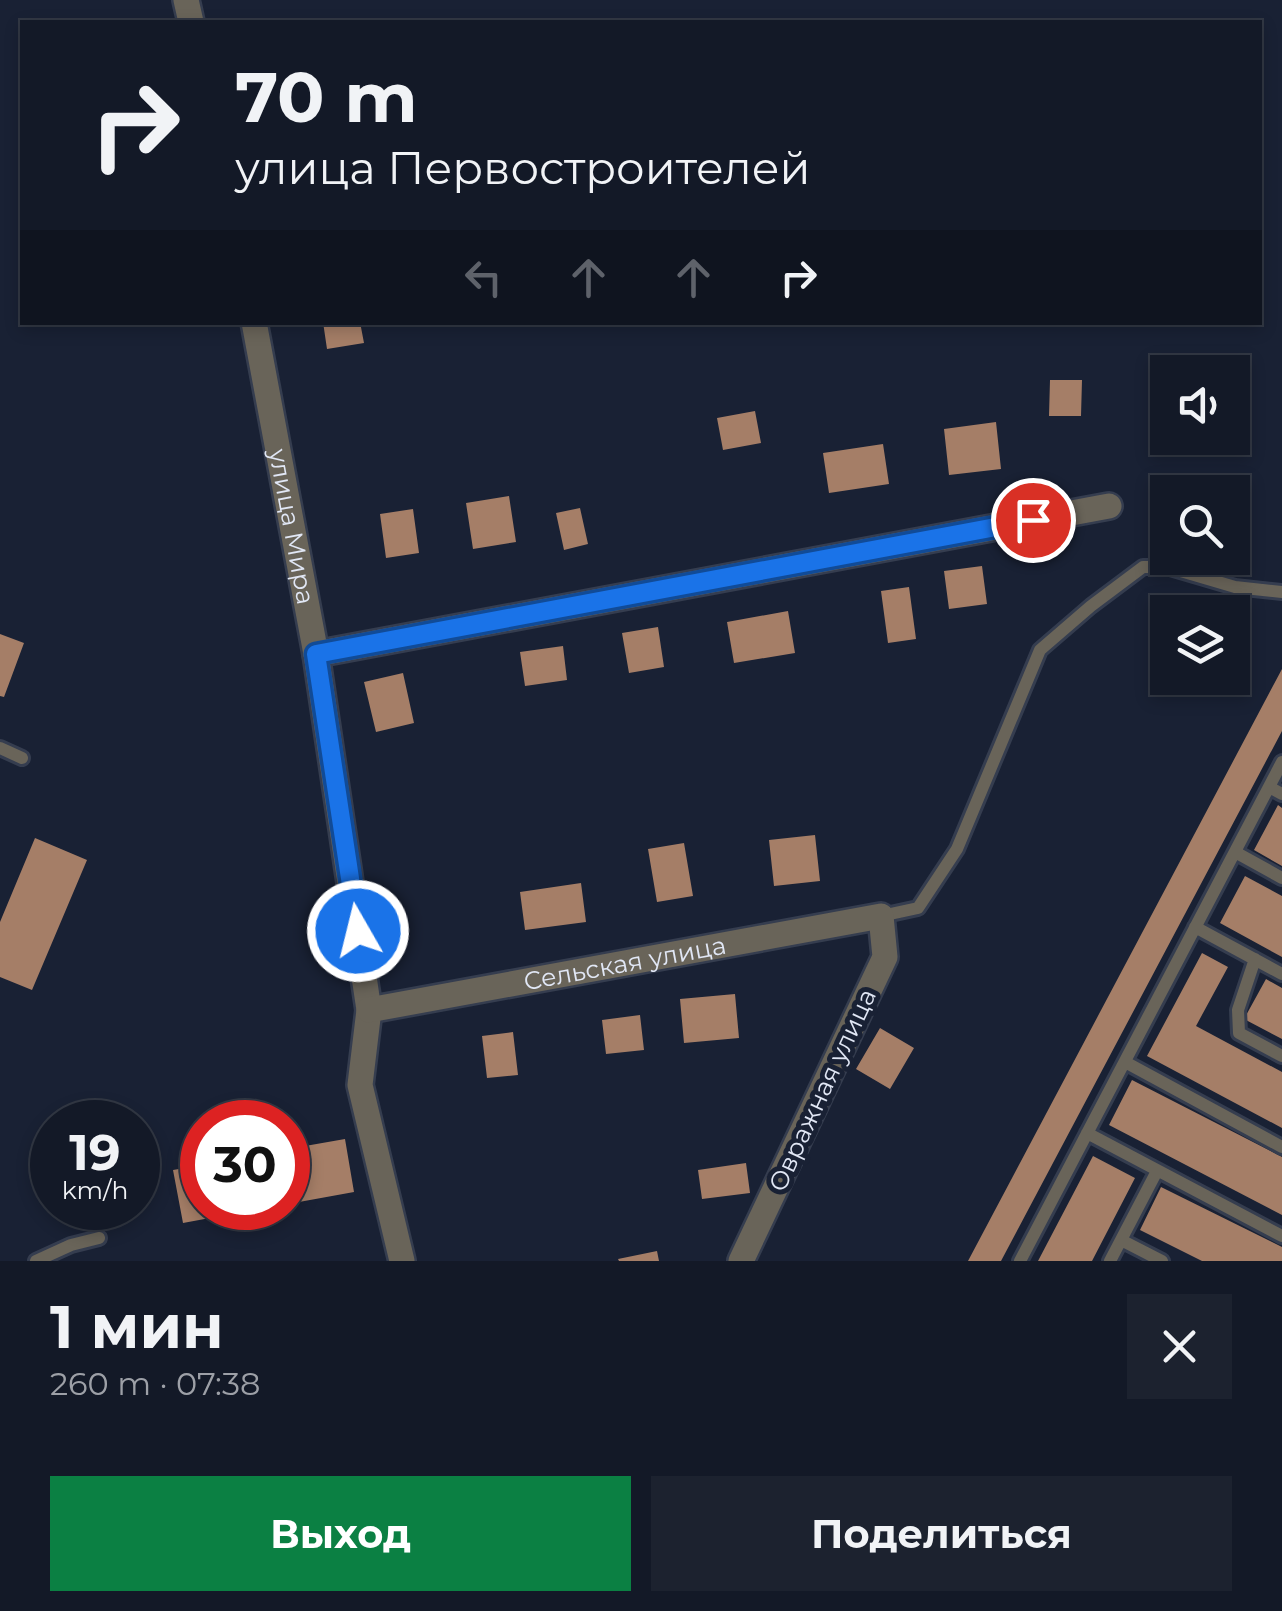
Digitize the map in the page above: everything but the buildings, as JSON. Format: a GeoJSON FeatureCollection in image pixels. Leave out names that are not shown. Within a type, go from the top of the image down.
{"type":"FeatureCollection","features":[{"type":"Feature","properties":{"kind":"street","name":"улица Мира"},"geometry":{"type":"LineString","coordinates":[[255,325],[316,654],[369,1010],[360,1085],[402,1261]]}},
{"type":"Feature","properties":{"kind":"street"},"geometry":{"type":"LineString","coordinates":[[316,654],[1109,506]]}},
{"type":"Feature","properties":{"kind":"street","name":"Сельская улица"},"geometry":{"type":"LineString","coordinates":[[369,1010],[881,916]]}},
{"type":"Feature","properties":{"kind":"street","name":"Овражная улица"},"geometry":{"type":"LineString","coordinates":[[741,1261],[886,957],[881,916]]}},
{"type":"Feature","properties":{"kind":"lane"},"geometry":{"type":"LineString","coordinates":[[881,916],[918,908],[957,848],[1040,650],[1092,606],[1143,568],[1167,566],[1235,587],[1282,592]]}},
{"type":"Feature","properties":{"kind":"lane"},"geometry":{"type":"LineString","coordinates":[[0,748],[22,758]]}},
{"type":"Feature","properties":{"kind":"lane"},"geometry":{"type":"LineString","coordinates":[[1020,1261],[1282,762]]}},
{"type":"Feature","properties":{"kind":"lane"},"geometry":{"type":"LineString","coordinates":[[1268,787],[1282,794]]}},
{"type":"Feature","properties":{"kind":"lane"},"geometry":{"type":"LineString","coordinates":[[1234,852],[1282,878]]}},
{"type":"Feature","properties":{"kind":"lane"},"geometry":{"type":"LineString","coordinates":[[1195,927],[1282,974]]}},
{"type":"Feature","properties":{"kind":"lane"},"geometry":{"type":"LineString","coordinates":[[1255,959],[1238,1010],[1239,1034],[1282,1056]]}},
{"type":"Feature","properties":{"kind":"lane"},"geometry":{"type":"LineString","coordinates":[[1124,1062],[1282,1147]]}},
{"type":"Feature","properties":{"kind":"lane"},"geometry":{"type":"LineString","coordinates":[[1087,1133],[1282,1236]]}},
{"type":"Feature","properties":{"kind":"lane"},"geometry":{"type":"LineString","coordinates":[[1110,1261],[1157,1170]]}},
{"type":"Feature","properties":{"kind":"lane"},"geometry":{"type":"LineString","coordinates":[[36,1261],[71,1245],[100,1238]]}},
{"type":"Feature","properties":{"kind":"lane"},"geometry":{"type":"LineString","coordinates":[[1121,1240],[1162,1261]]}},
{"type":"Feature","properties":{"kind":"route"},"geometry":{"type":"LineString","coordinates":[[358,931],[316,654],[1033,520]]}}]}
